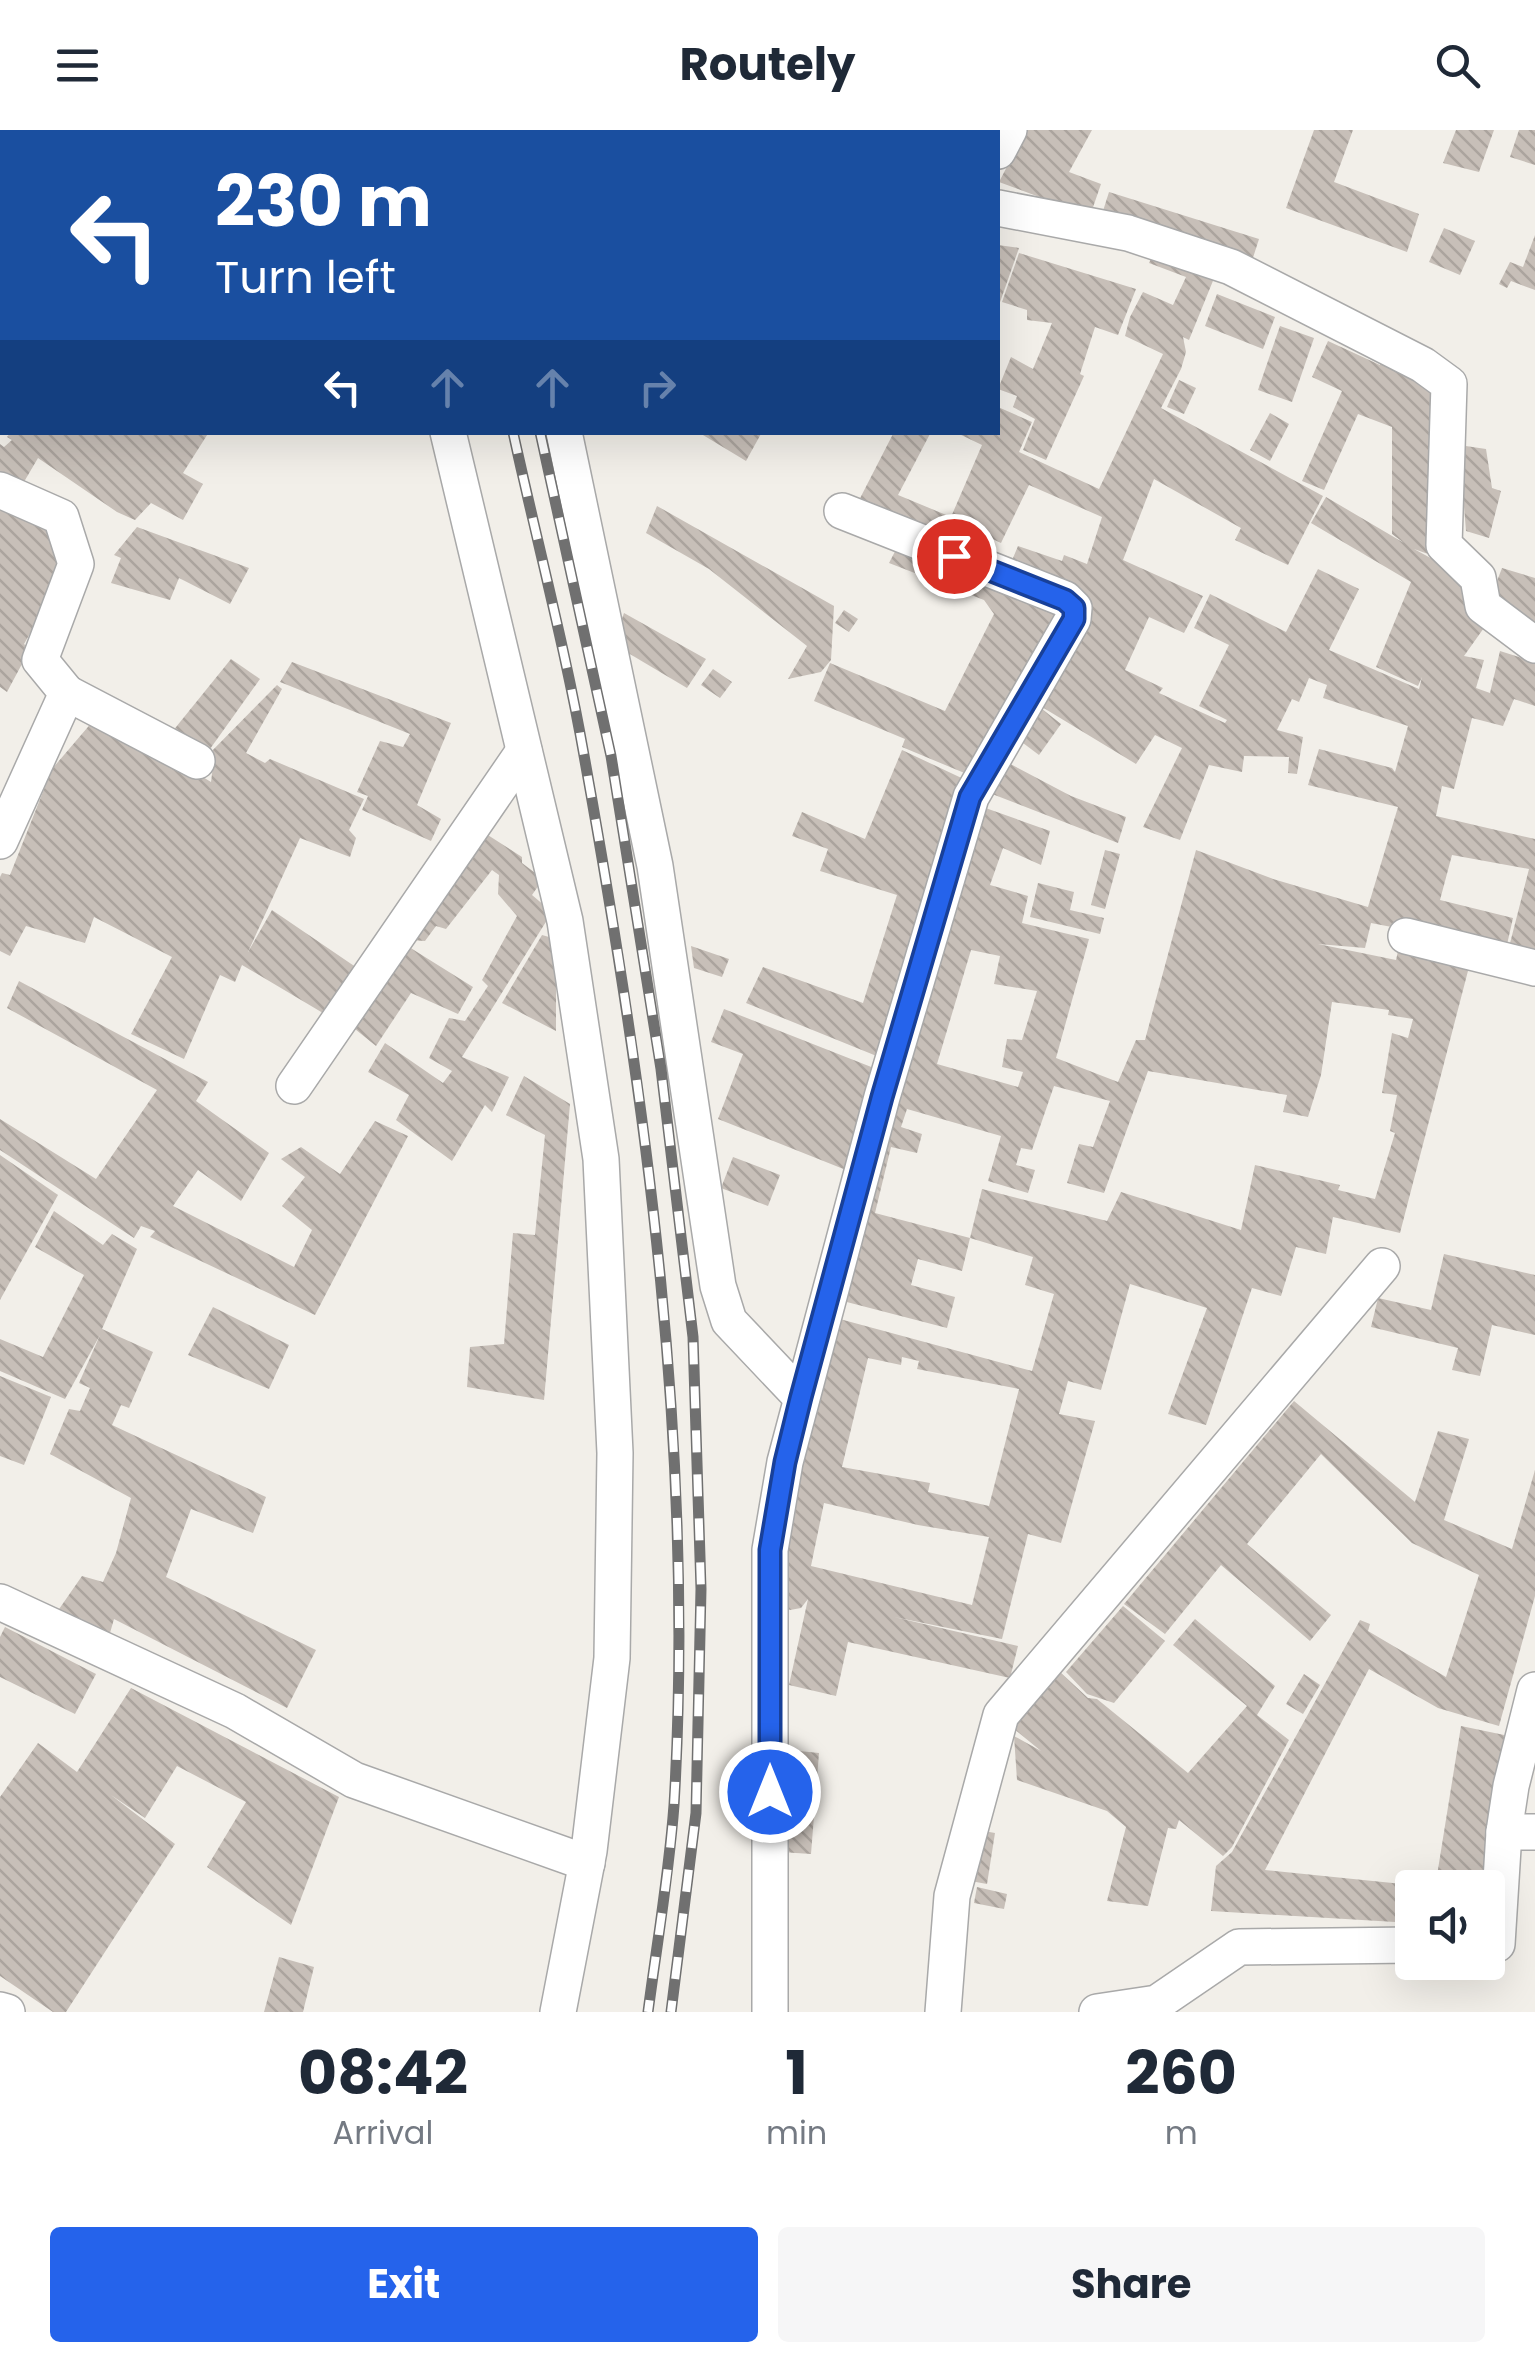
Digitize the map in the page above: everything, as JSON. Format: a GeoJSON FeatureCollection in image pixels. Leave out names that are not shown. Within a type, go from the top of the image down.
{"type":"FeatureCollection","features":[{"type":"Feature","properties":{"kind":"street"},"geometry":{"type":"LineString","coordinates":[[1000,208],[1128,233],[1231,267],[1423,364],[1449,384],[1444,545],[1478,578],[1483,606],[1535,645]]}},
{"type":"Feature","properties":{"kind":"street"},"geometry":{"type":"LineString","coordinates":[[449,435],[565,921],[601,1159],[615,1454],[612,1658],[587,1863],[558,2012]]}},
{"type":"Feature","properties":{"kind":"street"},"geometry":{"type":"LineString","coordinates":[[565,435],[655,866],[718,1286],[729,1322],[801,1397]]}},
{"type":"Feature","properties":{"kind":"street"},"geometry":{"type":"LineString","coordinates":[[0,490],[61,518],[76,564],[40,660],[68,693],[197,761]]}},
{"type":"Feature","properties":{"kind":"street"},"geometry":{"type":"LineString","coordinates":[[770,2012],[770,1550],[785,1462],[882,1097],[970,797],[1074,619],[1074,608],[1065,600],[842,512]]}},
{"type":"Feature","properties":{"kind":"street"},"geometry":{"type":"LineString","coordinates":[[0,841],[68,693]]}},
{"type":"Feature","properties":{"kind":"street"},"geometry":{"type":"LineString","coordinates":[[294,1086],[524,751]]}},
{"type":"Feature","properties":{"kind":"street"},"geometry":{"type":"LineString","coordinates":[[1406,936],[1535,968]]}},
{"type":"Feature","properties":{"kind":"street"},"geometry":{"type":"LineString","coordinates":[[942,2012],[952,1896],[1001,1714],[1382,1266]]}},
{"type":"Feature","properties":{"kind":"street"},"geometry":{"type":"LineString","coordinates":[[0,1602],[235,1711],[354,1780],[587,1863]]}},
{"type":"Feature","properties":{"kind":"street"},"geometry":{"type":"LineString","coordinates":[[1505,1905],[1520,1832],[1511,1786],[1535,1690]]}},
{"type":"Feature","properties":{"kind":"street"},"geometry":{"type":"LineString","coordinates":[[1096,2012],[1157,2003],[1240,1948],[1395,1945]]}},
{"type":"Feature","properties":{"kind":"building"},"geometry":{"type":"Polygon","coordinates":[[[1026,130],[1092,130],[1069,172],[1101,184],[1090,216],[1000,180],[1026,130]]]}},
{"type":"Feature","properties":{"kind":"building"},"geometry":{"type":"Polygon","coordinates":[[[1314,130],[1353,130],[1334,182],[1419,214],[1407,252],[1286,208],[1314,130]]]}},
{"type":"Feature","properties":{"kind":"building"},"geometry":{"type":"Polygon","coordinates":[[[1456,130],[1494,130],[1479,172],[1443,163],[1456,130]]]}},
{"type":"Feature","properties":{"kind":"building"},"geometry":{"type":"Polygon","coordinates":[[[1519,130],[1535,130],[1535,165],[1510,157],[1519,130]]]}},
{"type":"Feature","properties":{"kind":"building"},"geometry":{"type":"Polygon","coordinates":[[[1109,192],[1259,239],[1250,267],[1102,214],[1109,192]]]}},
{"type":"Feature","properties":{"kind":"building"},"geometry":{"type":"Polygon","coordinates":[[[1444,228],[1475,241],[1460,275],[1429,262],[1444,228]]]}},
{"type":"Feature","properties":{"kind":"building"},"geometry":{"type":"Polygon","coordinates":[[[1535,235],[1535,290],[1511,281],[1507,288],[1499,284],[1510,262],[1523,267],[1535,235]]]}},
{"type":"Feature","properties":{"kind":"building"},"geometry":{"type":"Polygon","coordinates":[[[1000,245],[1019,248],[1000,302],[1000,245]]]}},
{"type":"Feature","properties":{"kind":"building"},"geometry":{"type":"Polygon","coordinates":[[[1157,246],[1219,266],[1189,340],[1183,337],[1186,352],[1181,369],[1161,408],[1323,496],[1288,565],[1235,540],[1241,528],[1154,479],[1123,560],[1203,596],[1184,633],[1149,617],[1125,670],[1163,688],[1159,693],[1225,723],[1227,720],[1199,706],[1229,645],[1194,628],[1210,594],[1286,632],[1318,569],[1359,589],[1329,650],[1419,689],[1422,677],[1418,686],[1376,667],[1411,582],[1311,523],[1326,497],[1404,543],[1392,534],[1392,427],[1358,414],[1324,490],[1302,481],[1342,391],[1312,377],[1328,341],[1380,365],[1381,359],[1435,381],[1428,554],[1414,549],[1473,581],[1464,607],[1486,625],[1464,656],[1484,660],[1476,688],[1490,693],[1500,651],[1535,662],[1535,706],[1514,699],[1503,726],[1472,718],[1454,789],[1442,786],[1436,816],[1535,839],[1535,956],[1508,951],[1529,869],[1452,855],[1440,900],[1513,918],[1506,949],[1371,923],[1365,948],[1318,944],[1396,960],[1398,951],[1469,967],[1400,1233],[1333,1217],[1326,1254],[1296,1247],[1281,1296],[1252,1288],[1206,1425],[1168,1414],[1207,1308],[1130,1284],[1101,1390],[1068,1381],[1059,1414],[1095,1421],[1061,1543],[1028,1534],[1002,1639],[894,1617],[1018,1646],[1010,1678],[848,1642],[836,1696],[789,1685],[808,1599],[801,1608],[790,1610],[781,1604],[794,1495],[836,1318],[1032,1371],[1054,1294],[1025,1285],[1033,1257],[970,1238],[962,1271],[918,1259],[911,1285],[955,1297],[947,1328],[839,1300],[977,805],[1050,831],[1041,865],[1003,848],[990,885],[1028,896],[1022,923],[1089,939],[1056,1058],[1118,1082],[1136,1040],[1145,1040],[1196,850],[1273,879],[1368,907],[1398,807],[1308,785],[1319,749],[1395,772],[1408,726],[1323,698],[1327,685],[1309,678],[1299,702],[1292,699],[1277,730],[1303,737],[1297,774],[1288,773],[1289,757],[1244,756],[1242,772],[1209,765],[1180,840],[1143,827],[1182,748],[1155,735],[1136,764],[1042,707],[1092,607],[1008,570],[1018,546],[1062,561],[1064,555],[1087,564],[1102,517],[1029,485],[1001,543],[982,534],[972,560],[854,510],[892,435],[929,435],[898,495],[951,517],[982,445],[961,435],[1000,435],[1000,408],[1032,422],[1019,452],[1099,489],[1163,354],[1125,336],[1130,317],[1143,292],[1173,305],[1186,277],[1149,263],[1157,246]],[[971,950],[937,1064],[1018,1087],[1023,1072],[1002,1067],[1007,1039],[1022,1040],[1037,991],[994,984],[1000,956],[971,950]],[[1332,1002],[1321,1075],[1308,1117],[1283,1112],[1287,1095],[1148,1071],[1104,1193],[1067,1183],[1079,1144],[1093,1147],[1110,1101],[1054,1086],[1032,1150],[1021,1148],[1016,1165],[1035,1170],[1028,1193],[988,1181],[1001,1136],[907,1109],[901,1127],[922,1134],[917,1153],[891,1147],[875,1213],[970,1238],[982,1189],[1107,1221],[1121,1192],[1241,1230],[1255,1165],[1340,1185],[1338,1190],[1375,1199],[1395,1133],[1390,1131],[1397,1095],[1382,1093],[1392,1033],[1408,1038],[1413,1019],[1388,1015],[1389,1010],[1332,1002]],[[902,1357],[901,1365],[868,1358],[842,1467],[930,1483],[928,1492],[989,1506],[1019,1389],[917,1369],[919,1361],[902,1357]],[[824,1503],[811,1566],[972,1605],[989,1537],[824,1503]]]}},
{"type":"Feature","properties":{"kind":"building"},"geometry":{"type":"Polygon","coordinates":[[[1019,253],[1136,289],[1118,335],[1095,327],[1080,374],[1084,376],[1046,460],[1023,450],[1035,419],[1013,407],[1017,396],[1000,390],[1000,384],[1011,357],[1033,369],[1052,323],[1027,320],[1027,310],[1002,302],[1019,253]]]}},
{"type":"Feature","properties":{"kind":"building"},"geometry":{"type":"Polygon","coordinates":[[[1217,294],[1275,317],[1263,349],[1205,326],[1217,294]]]}},
{"type":"Feature","properties":{"kind":"building"},"geometry":{"type":"Polygon","coordinates":[[[1280,326],[1314,338],[1292,402],[1258,390],[1280,326]]]}},
{"type":"Feature","properties":{"kind":"building"},"geometry":{"type":"Polygon","coordinates":[[[1179,380],[1196,388],[1184,414],[1167,407],[1179,380]]]}},
{"type":"Feature","properties":{"kind":"building"},"geometry":{"type":"Polygon","coordinates":[[[1270,413],[1289,424],[1270,461],[1250,450],[1270,413]]]}},
{"type":"Feature","properties":{"kind":"building"},"geometry":{"type":"Polygon","coordinates":[[[207,435],[183,473],[203,484],[183,520],[151,503],[135,520],[38,458],[21,487],[0,474],[0,444],[4,447],[12,440],[7,437],[207,435]]]}},
{"type":"Feature","properties":{"kind":"building"},"geometry":{"type":"Polygon","coordinates":[[[703,435],[760,435],[746,461],[703,435]]]}},
{"type":"Feature","properties":{"kind":"building"},"geometry":{"type":"Polygon","coordinates":[[[1459,445],[1486,449],[1492,488],[1501,491],[1489,538],[1466,531],[1459,445]]]}},
{"type":"Feature","properties":{"kind":"building"},"geometry":{"type":"Polygon","coordinates":[[[0,503],[58,529],[62,578],[24,644],[30,649],[7,692],[0,687],[0,503]]]}},
{"type":"Feature","properties":{"kind":"building"},"geometry":{"type":"Polygon","coordinates":[[[657,506],[834,606],[831,660],[821,672],[788,679],[807,646],[709,569],[646,533],[657,506]]]}},
{"type":"Feature","properties":{"kind":"building"},"geometry":{"type":"Polygon","coordinates":[[[137,527],[249,568],[230,604],[179,578],[170,600],[111,583],[121,558],[114,555],[137,527]]]}},
{"type":"Feature","properties":{"kind":"building"},"geometry":{"type":"Polygon","coordinates":[[[902,538],[1067,612],[974,777],[902,747],[905,739],[814,701],[830,663],[945,711],[994,614],[984,600],[889,563],[902,538]]]}},
{"type":"Feature","properties":{"kind":"building"},"geometry":{"type":"Polygon","coordinates":[[[1502,568],[1535,578],[1535,638],[1489,602],[1502,568]]]}},
{"type":"Feature","properties":{"kind":"building"},"geometry":{"type":"Polygon","coordinates":[[[844,610],[858,619],[849,632],[835,623],[844,610]]]}},
{"type":"Feature","properties":{"kind":"building"},"geometry":{"type":"Polygon","coordinates":[[[624,613],[706,659],[687,688],[613,644],[624,613]]]}},
{"type":"Feature","properties":{"kind":"building"},"geometry":{"type":"Polygon","coordinates":[[[231,659],[260,679],[205,756],[172,732],[231,659]]]}},
{"type":"Feature","properties":{"kind":"building"},"geometry":{"type":"Polygon","coordinates":[[[292,662],[451,723],[417,805],[441,819],[431,841],[362,810],[368,796],[357,792],[380,741],[403,747],[410,734],[280,682],[292,662]]]}},
{"type":"Feature","properties":{"kind":"building"},"geometry":{"type":"Polygon","coordinates":[[[713,669],[732,682],[720,698],[701,685],[713,669]]]}},
{"type":"Feature","properties":{"kind":"building"},"geometry":{"type":"Polygon","coordinates":[[[277,685],[282,689],[246,753],[265,763],[270,759],[364,799],[349,830],[356,838],[350,857],[300,838],[248,952],[272,910],[363,972],[333,1019],[242,965],[235,982],[220,975],[184,1059],[131,1034],[172,957],[94,917],[85,943],[26,926],[10,956],[0,951],[0,877],[2,873],[10,875],[52,769],[99,714],[211,782],[213,766],[205,758],[277,685]]]}},
{"type":"Feature","properties":{"kind":"building"},"geometry":{"type":"Polygon","coordinates":[[[1042,709],[1061,724],[1039,755],[1019,740],[1042,709]]]}},
{"type":"Feature","properties":{"kind":"building"},"geometry":{"type":"Polygon","coordinates":[[[902,750],[970,782],[884,1059],[746,1003],[763,967],[863,1003],[897,895],[820,871],[828,849],[792,836],[802,812],[865,839],[902,750]]]}},
{"type":"Feature","properties":{"kind":"building"},"geometry":{"type":"Polygon","coordinates":[[[1001,759],[1071,796],[1126,817],[1118,843],[987,792],[1001,759]]]}},
{"type":"Feature","properties":{"kind":"building"},"geometry":{"type":"Polygon","coordinates":[[[480,830],[522,857],[522,863],[543,879],[532,895],[552,912],[462,1057],[509,1077],[492,1112],[485,1105],[452,1161],[396,1120],[409,1095],[368,1072],[385,1043],[443,1083],[452,1071],[429,1058],[449,1018],[465,1021],[488,986],[482,980],[517,916],[498,894],[499,875],[492,870],[446,929],[436,926],[425,941],[409,940],[480,830]]]}},
{"type":"Feature","properties":{"kind":"building"},"geometry":{"type":"Polygon","coordinates":[[[1105,850],[1120,854],[1105,909],[1091,905],[1105,850]]]}},
{"type":"Feature","properties":{"kind":"building"},"geometry":{"type":"Polygon","coordinates":[[[1038,883],[1074,892],[1070,910],[1104,918],[1100,934],[1030,917],[1038,883]]]}},
{"type":"Feature","properties":{"kind":"building"},"geometry":{"type":"Polygon","coordinates":[[[542,935],[556,939],[556,1031],[502,1003],[542,935]]]}},
{"type":"Feature","properties":{"kind":"building"},"geometry":{"type":"Polygon","coordinates":[[[401,942],[473,987],[458,1014],[411,993],[376,1046],[350,1025],[401,942]]]}},
{"type":"Feature","properties":{"kind":"building"},"geometry":{"type":"Polygon","coordinates":[[[691,946],[729,959],[722,977],[694,968],[691,946]]]}},
{"type":"Feature","properties":{"kind":"building"},"geometry":{"type":"Polygon","coordinates":[[[19,981],[208,1082],[196,1101],[269,1153],[241,1201],[198,1170],[173,1206],[294,1267],[312,1230],[282,1206],[305,1177],[281,1159],[301,1147],[340,1174],[375,1121],[408,1136],[315,1315],[150,1237],[155,1231],[141,1226],[134,1238],[0,1150],[0,1119],[96,1179],[157,1090],[7,1008],[19,981]]]}},
{"type":"Feature","properties":{"kind":"building"},"geometry":{"type":"Polygon","coordinates":[[[724,1009],[884,1072],[846,1170],[718,1119],[743,1054],[711,1042],[724,1009]]]}},
{"type":"Feature","properties":{"kind":"building"},"geometry":{"type":"Polygon","coordinates":[[[524,1076],[570,1104],[544,1400],[467,1387],[470,1347],[504,1344],[513,1233],[535,1235],[545,1135],[506,1115],[524,1076]]]}},
{"type":"Feature","properties":{"kind":"building"},"geometry":{"type":"Polygon","coordinates":[[[0,1155],[58,1195],[0,1300],[0,1155]]]}},
{"type":"Feature","properties":{"kind":"building"},"geometry":{"type":"Polygon","coordinates":[[[733,1157],[780,1175],[768,1206],[721,1188],[733,1157]]]}},
{"type":"Feature","properties":{"kind":"building"},"geometry":{"type":"Polygon","coordinates":[[[54,1211],[103,1245],[112,1234],[137,1249],[102,1329],[153,1352],[129,1408],[121,1405],[112,1425],[266,1497],[253,1533],[191,1509],[166,1577],[316,1650],[287,1708],[114,1619],[108,1640],[57,1612],[82,1576],[103,1582],[116,1553],[131,1498],[50,1454],[69,1409],[80,1411],[90,1388],[79,1383],[100,1335],[65,1399],[0,1371],[0,1339],[43,1357],[84,1275],[35,1247],[54,1211]]]}},
{"type":"Feature","properties":{"kind":"building"},"geometry":{"type":"Polygon","coordinates":[[[1444,1254],[1535,1275],[1535,1335],[1492,1325],[1480,1376],[1452,1370],[1458,1348],[1371,1327],[1378,1298],[1431,1310],[1444,1254]]]}},
{"type":"Feature","properties":{"kind":"building"},"geometry":{"type":"Polygon","coordinates":[[[213,1307],[289,1345],[269,1389],[188,1355],[213,1307]]]}},
{"type":"Feature","properties":{"kind":"building"},"geometry":{"type":"Polygon","coordinates":[[[0,1376],[51,1397],[24,1465],[0,1456],[0,1376]]]}},
{"type":"Feature","properties":{"kind":"building"},"geometry":{"type":"Polygon","coordinates":[[[1294,1401],[1415,1502],[1438,1431],[1469,1439],[1444,1520],[1512,1549],[1535,1470],[1535,1596],[1499,1726],[1438,1708],[1369,1669],[1265,1870],[1395,1883],[1395,1922],[1211,1911],[1216,1866],[1232,1852],[1360,1620],[1370,1624],[1368,1631],[1446,1677],[1479,1575],[1412,1543],[1321,1454],[1247,1544],[1331,1615],[1310,1641],[1221,1565],[1165,1634],[1124,1604],[1294,1401]]]}},
{"type":"Feature","properties":{"kind":"building"},"geometry":{"type":"Polygon","coordinates":[[[1123,1606],[1165,1641],[1114,1703],[1087,1694],[1066,1672],[1123,1606]]]}},
{"type":"Feature","properties":{"kind":"building"},"geometry":{"type":"Polygon","coordinates":[[[1195,1619],[1275,1686],[1257,1715],[1289,1740],[1232,1847],[1223,1856],[1179,1820],[1176,1829],[1168,1828],[1148,1906],[1107,1901],[1126,1827],[1107,1811],[1017,1780],[1014,1736],[1041,1751],[1013,1728],[1060,1672],[1088,1698],[1097,1699],[1188,1773],[1247,1706],[1173,1645],[1195,1619]]]}},
{"type":"Feature","properties":{"kind":"building"},"geometry":{"type":"Polygon","coordinates":[[[5,1627],[96,1674],[75,1714],[0,1677],[0,1637],[5,1627]]]}},
{"type":"Feature","properties":{"kind":"building"},"geometry":{"type":"Polygon","coordinates":[[[1304,1674],[1320,1685],[1303,1714],[1286,1704],[1304,1674]]]}},
{"type":"Feature","properties":{"kind":"building"},"geometry":{"type":"Polygon","coordinates":[[[131,1688],[339,1797],[291,1925],[207,1867],[246,1802],[177,1766],[145,1818],[111,1795],[175,1844],[66,2012],[53,2012],[0,1976],[0,1797],[38,1743],[77,1772],[131,1688]]]}},
{"type":"Feature","properties":{"kind":"building"},"geometry":{"type":"Polygon","coordinates":[[[1461,1726],[1509,1736],[1489,1870],[1438,1870],[1461,1726]]]}},
{"type":"Feature","properties":{"kind":"building"},"geometry":{"type":"Polygon","coordinates":[[[789,1750],[819,1753],[811,1854],[781,1852],[789,1750]]]}},
{"type":"Feature","properties":{"kind":"building"},"geometry":{"type":"Polygon","coordinates":[[[973,1829],[995,1833],[987,1884],[965,1880],[973,1829]]]}},
{"type":"Feature","properties":{"kind":"building"},"geometry":{"type":"Polygon","coordinates":[[[977,1887],[1007,1894],[1004,1909],[974,1903],[977,1887]]]}},
{"type":"Feature","properties":{"kind":"building"},"geometry":{"type":"Polygon","coordinates":[[[279,1957],[314,1967],[303,2012],[264,2012],[279,1957]]]}},
{"type":"Feature","properties":{"kind":"railway"},"geometry":{"type":"LineString","coordinates":[[514,435],[585,761],[628,1020],[661,1281],[678,1543],[679,1674],[672,1831],[648,2012]]}},
{"type":"Feature","properties":{"kind":"railway"},"geometry":{"type":"LineString","coordinates":[[541,435],[611,756],[661,1069],[693,1337],[701,1589],[696,1813],[671,2012]]}},
{"type":"Feature","properties":{"kind":"route"},"geometry":{"type":"LineString","coordinates":[[770,1792],[770,1550],[801,1397],[882,1097],[970,797],[1074,619],[1074,608],[1065,600],[954,556]]}}]}
